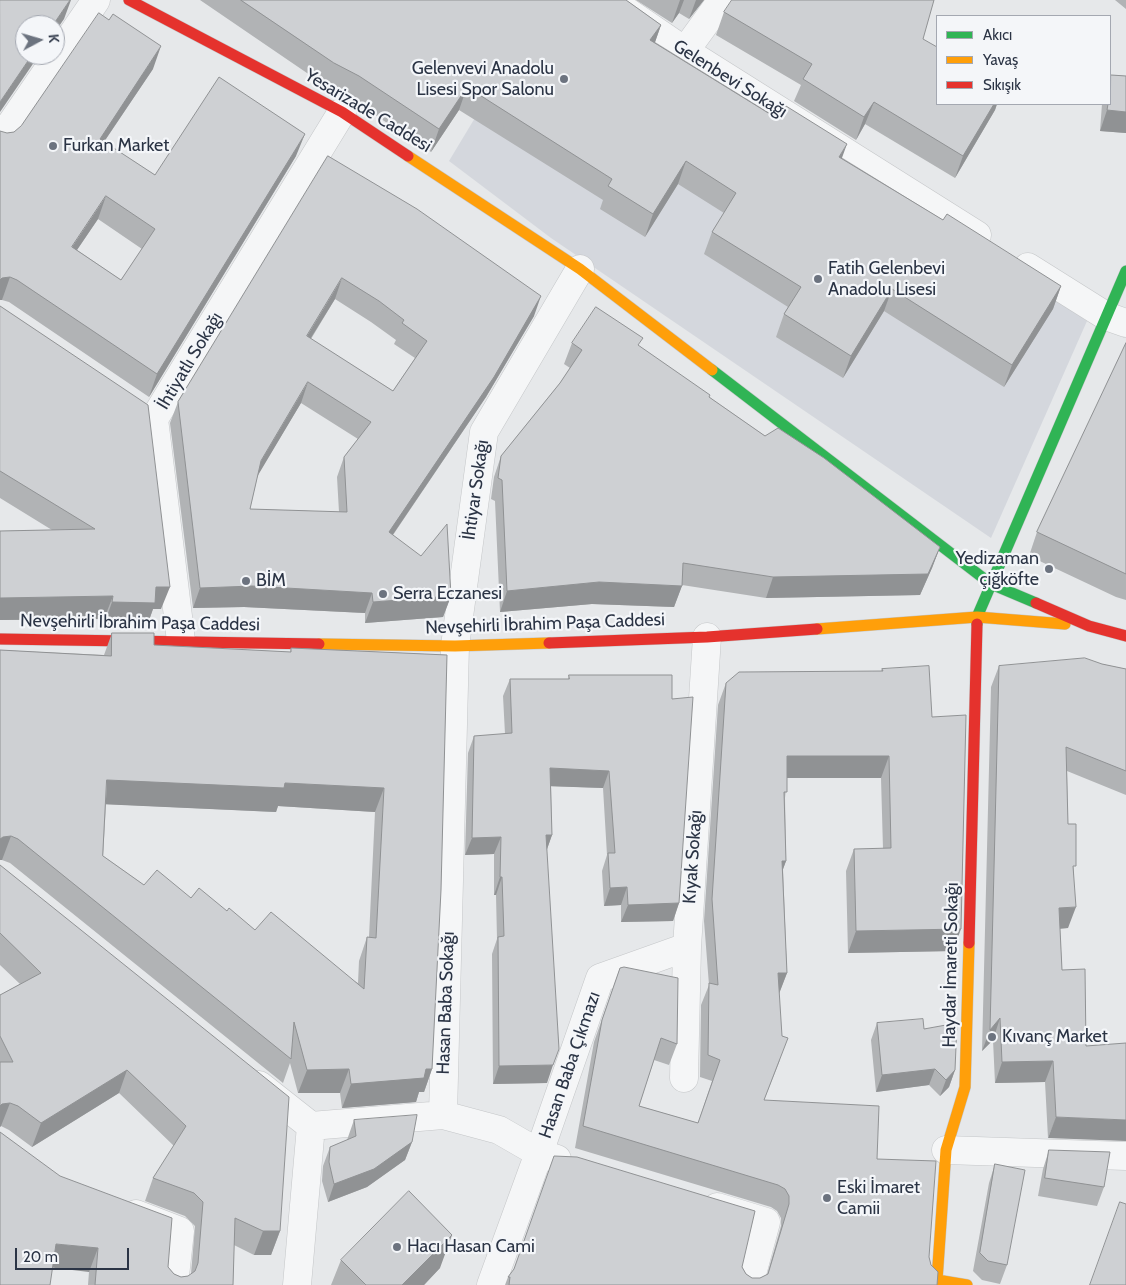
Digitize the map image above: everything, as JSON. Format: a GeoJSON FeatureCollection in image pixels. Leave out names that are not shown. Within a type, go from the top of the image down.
{"type":"FeatureCollection","features":[{"type":"Feature","properties":{"kind":"street"},"geometry":{"type":"LineString","coordinates":[[0,140],[96,0]]}},
{"type":"Feature","properties":{"kind":"street","name":"Yesarizade Caddesi"},"geometry":{"type":"LineString","coordinates":[[128,0],[342,112],[580,269],[991,584],[1089,626]]}},
{"type":"Feature","properties":{"kind":"street","name":"Gelenbevi Sokağı"},"geometry":{"type":"LineString","coordinates":[[610,0],[685,51],[1001,250],[1116,320]]}},
{"type":"Feature","properties":{"kind":"street"},"geometry":{"type":"LineString","coordinates":[[685,51],[722,0]]}},
{"type":"Feature","properties":{"kind":"street","name":"İhtiyatlı Sokağı"},"geometry":{"type":"LineString","coordinates":[[181,641],[154,419],[342,112]]}},
{"type":"Feature","properties":{"kind":"street","name":"İhtiyar Sokağı"},"geometry":{"type":"LineString","coordinates":[[456,646],[484,432],[580,269]]}},
{"type":"Feature","properties":{"kind":"street"},"geometry":{"type":"LineString","coordinates":[[977,617],[1116,320],[1126,271]]}},
{"type":"Feature","properties":{"kind":"street"},"geometry":{"type":"LineString","coordinates":[[130,402],[154,419]]}},
{"type":"Feature","properties":{"kind":"street","name":"Nevşehirli İbrahim Paşa Caddesi"},"geometry":{"type":"LineString","coordinates":[[0,638],[456,646],[707,637],[977,617],[1089,626]]}},
{"type":"Feature","properties":{"kind":"street","name":"Haydar İmareti Sokağı"},"geometry":{"type":"LineString","coordinates":[[967,1285],[937,1280],[946,1150],[965,1087],[977,617]]}},
{"type":"Feature","properties":{"kind":"street"},"geometry":{"type":"LineString","coordinates":[[1089,626],[1126,636]]}},
{"type":"Feature","properties":{"kind":"street","name":"Kıyak Sokağı"},"geometry":{"type":"LineString","coordinates":[[684,1078],[687,947],[707,637]]}},
{"type":"Feature","properties":{"kind":"street","name":"Hasan Baba Sokağı"},"geometry":{"type":"LineString","coordinates":[[442,1116],[456,646]]}},
{"type":"Feature","properties":{"kind":"street","name":"Hasan Baba Çıkmazı"},"geometry":{"type":"LineString","coordinates":[[539,1154],[600,978],[687,947]]}},
{"type":"Feature","properties":{"kind":"street"},"geometry":{"type":"LineString","coordinates":[[241,1070],[311,1126],[442,1116],[499,1130],[539,1154],[577,1165]]}},
{"type":"Feature","properties":{"kind":"street"},"geometry":{"type":"LineString","coordinates":[[297,1285],[311,1126]]}},
{"type":"Feature","properties":{"kind":"street"},"geometry":{"type":"LineString","coordinates":[[946,1150],[1126,1156]]}},
{"type":"Feature","properties":{"kind":"street"},"geometry":{"type":"LineString","coordinates":[[491,1285],[539,1154]]}},
{"type":"Feature","properties":{"kind":"street"},"geometry":{"type":"LineString","coordinates":[[690,1199],[766,1222],[749,1285]]}},
{"type":"Feature","properties":{"kind":"street"},"geometry":{"type":"LineString","coordinates":[[110,1205],[180,1231],[174,1285]]}},
{"type":"Feature","properties":{"kind":"shaded area","name":"Fatih Gelenbevi Anadolu Lisesi"},"geometry":{"type":"Polygon","coordinates":[[[546,0],[603,0],[1087,321],[991,538],[551,238],[449,161],[546,0]]]}},
{"type":"Feature","properties":{"kind":"building"},"geometry":{"type":"Polygon","coordinates":[[[0,0],[70,0],[60,15],[15,15],[15,65],[25,65],[0,102],[0,0]]]}},
{"type":"Feature","properties":{"kind":"building"},"geometry":{"type":"Polygon","coordinates":[[[241,0],[626,0],[661,25],[650,40],[778,119],[786,106],[847,144],[839,157],[943,220],[947,214],[1061,286],[1012,365],[892,289],[851,356],[784,314],[801,287],[712,232],[736,193],[686,161],[653,214],[608,186],[612,179],[467,87],[439,129],[359,76],[334,63],[241,0]]]}},
{"type":"Feature","properties":{"kind":"building"},"geometry":{"type":"Polygon","coordinates":[[[732,0],[934,0],[923,39],[936,46],[936,105],[993,105],[963,156],[874,102],[864,117],[803,79],[812,64],[724,12],[732,0]]]}},
{"type":"Feature","properties":{"kind":"building"},"geometry":{"type":"Polygon","coordinates":[[[99,13],[109,20],[113,14],[161,46],[100,139],[155,175],[219,77],[305,134],[157,374],[17,280],[10,277],[0,280],[0,131],[14,132],[21,126],[63,65],[65,65],[65,62],[99,13]],[[106,196],[72,247],[121,280],[155,229],[106,196]]]}},
{"type":"Feature","properties":{"kind":"building"},"geometry":{"type":"Polygon","coordinates":[[[1111,75],[1126,76],[1126,112],[1107,110],[1108,105],[1111,105],[1111,75]]]}},
{"type":"Feature","properties":{"kind":"building"},"geometry":{"type":"Polygon","coordinates":[[[328,156],[417,209],[541,296],[494,377],[389,532],[421,556],[447,524],[451,596],[373,602],[372,593],[252,586],[200,588],[178,402],[328,156]],[[342,278],[307,336],[393,391],[427,341],[402,323],[404,320],[379,301],[342,278]],[[308,382],[261,461],[250,509],[347,512],[344,457],[371,422],[308,382]]]}},
{"type":"Feature","properties":{"kind":"building"},"geometry":{"type":"Polygon","coordinates":[[[0,306],[148,405],[170,587],[156,587],[155,603],[112,602],[113,596],[0,598],[0,531],[95,529],[0,471],[0,306]]]}},
{"type":"Feature","properties":{"kind":"building"},"geometry":{"type":"Polygon","coordinates":[[[596,307],[643,338],[638,345],[710,395],[709,397],[765,436],[778,428],[824,458],[940,547],[928,574],[773,577],[683,563],[682,586],[599,582],[507,591],[502,480],[498,478],[501,456],[560,383],[582,350],[572,343],[596,307]]]}},
{"type":"Feature","properties":{"kind":"building"},"geometry":{"type":"Polygon","coordinates":[[[1126,343],[1126,574],[1037,532],[1126,343]]]}},
{"type":"Feature","properties":{"kind":"building"},"geometry":{"type":"Polygon","coordinates":[[[112,633],[154,633],[154,645],[291,652],[291,648],[447,655],[441,890],[432,1069],[426,1069],[424,1078],[351,1084],[349,1069],[307,1070],[294,1022],[291,1059],[18,839],[11,836],[0,839],[0,650],[111,656],[112,633]],[[107,780],[103,856],[144,885],[157,870],[191,898],[199,888],[227,911],[229,908],[255,930],[271,912],[364,989],[367,937],[376,938],[384,788],[285,783],[284,788],[107,780]]]}},
{"type":"Feature","properties":{"kind":"building"},"geometry":{"type":"Polygon","coordinates":[[[1085,658],[1126,669],[1126,771],[1066,747],[1068,824],[1076,824],[1076,866],[1073,866],[1076,907],[1059,908],[1062,970],[1085,969],[1086,1046],[1126,1043],[1126,1120],[1056,1117],[1053,1061],[1002,1062],[1000,1018],[990,1030],[999,666],[1085,658]]]}},
{"type":"Feature","properties":{"kind":"building"},"geometry":{"type":"Polygon","coordinates":[[[929,666],[932,717],[966,715],[961,929],[856,931],[854,849],[891,848],[889,756],[787,756],[787,792],[784,792],[786,861],[782,861],[787,973],[778,973],[782,1036],[788,1038],[764,1100],[879,1106],[877,1159],[936,1161],[929,1257],[931,1265],[938,1272],[937,1285],[509,1285],[510,1277],[508,1277],[514,1269],[554,1156],[577,1157],[755,1211],[742,1267],[746,1274],[752,1278],[760,1278],[768,1274],[789,1204],[789,1196],[785,1189],[778,1185],[583,1126],[602,1020],[620,968],[624,967],[678,978],[677,1044],[661,1038],[639,1106],[698,1123],[720,1060],[708,1055],[709,983],[718,985],[712,899],[726,683],[739,672],[883,671],[882,669],[929,666]]]}},
{"type":"Feature","properties":{"kind":"building"},"geometry":{"type":"Polygon","coordinates":[[[569,675],[672,675],[672,699],[693,697],[679,903],[628,905],[627,887],[610,888],[608,853],[615,853],[609,771],[550,768],[552,835],[546,835],[559,1049],[553,1065],[499,1066],[498,937],[504,936],[502,877],[500,877],[501,837],[472,838],[474,736],[512,733],[510,679],[569,679],[569,675]]]}},
{"type":"Feature","properties":{"kind":"building"},"geometry":{"type":"Polygon","coordinates":[[[0,865],[289,1097],[280,1231],[263,1231],[235,1218],[233,1285],[95,1285],[98,1248],[56,1244],[50,1285],[0,1285],[0,1132],[60,1176],[172,1218],[168,1267],[174,1274],[181,1277],[188,1276],[195,1271],[198,1263],[203,1202],[194,1193],[153,1178],[186,1126],[127,1070],[41,1123],[18,1106],[10,1103],[0,1106],[0,1062],[13,1062],[0,1036],[0,995],[41,973],[0,933],[0,865]]]}},
{"type":"Feature","properties":{"kind":"building"},"geometry":{"type":"Polygon","coordinates":[[[923,1019],[924,1029],[957,1023],[955,1070],[946,1080],[935,1069],[882,1075],[877,1023],[923,1019]]]}},
{"type":"Feature","properties":{"kind":"building"},"geometry":{"type":"Polygon","coordinates":[[[417,1115],[412,1142],[374,1169],[334,1184],[329,1162],[330,1147],[356,1136],[354,1120],[417,1115]]]}},
{"type":"Feature","properties":{"kind":"building"},"geometry":{"type":"Polygon","coordinates":[[[1049,1150],[1110,1152],[1104,1187],[1045,1178],[1049,1150]]]}},
{"type":"Feature","properties":{"kind":"building"},"geometry":{"type":"Polygon","coordinates":[[[995,1164],[1025,1170],[1007,1265],[988,1261],[980,1253],[995,1164]]]}},
{"type":"Feature","properties":{"kind":"building"},"geometry":{"type":"Polygon","coordinates":[[[409,1191],[452,1235],[402,1285],[366,1285],[341,1260],[409,1191]]]}},
{"type":"Feature","properties":{"kind":"building"},"geometry":{"type":"Polygon","coordinates":[[[1120,1202],[1126,1204],[1126,1285],[1090,1285],[1120,1202]]]}},
{"type":"Feature","properties":{"kind":"traffic: fast"},"geometry":{"type":"LineString","coordinates":[[977,624],[977,617],[1126,271]]}},
{"type":"Feature","properties":{"kind":"traffic: fast"},"geometry":{"type":"LineString","coordinates":[[712,370],[991,584],[1036,603]]}},
{"type":"Feature","properties":{"kind":"traffic: slow"},"geometry":{"type":"LineString","coordinates":[[408,156],[580,269],[712,370]]}},
{"type":"Feature","properties":{"kind":"traffic: slow"},"geometry":{"type":"LineString","coordinates":[[817,629],[977,617],[1065,624]]}},
{"type":"Feature","properties":{"kind":"traffic: slow"},"geometry":{"type":"LineString","coordinates":[[319,644],[455,646],[549,643]]}},
{"type":"Feature","properties":{"kind":"traffic: slow"},"geometry":{"type":"LineString","coordinates":[[967,1285],[937,1280],[946,1150],[965,1087],[969,943]]}},
{"type":"Feature","properties":{"kind":"traffic: jam"},"geometry":{"type":"LineString","coordinates":[[129,0],[342,112],[408,156]]}},
{"type":"Feature","properties":{"kind":"traffic: jam"},"geometry":{"type":"LineString","coordinates":[[1036,603],[1089,626],[1126,636]]}},
{"type":"Feature","properties":{"kind":"traffic: jam"},"geometry":{"type":"LineString","coordinates":[[969,943],[977,624]]}},
{"type":"Feature","properties":{"kind":"traffic: jam"},"geometry":{"type":"LineString","coordinates":[[549,643],[707,637],[817,629]]}},
{"type":"Feature","properties":{"kind":"traffic: jam"},"geometry":{"type":"LineString","coordinates":[[0,639],[319,644]]}},
{"type":"Feature","properties":{"kind":"place","name":"Gelenvevi Anadolu Lisesi Spor Salonu"},"geometry":{"type":"Point","coordinates":[564,79]}},
{"type":"Feature","properties":{"kind":"place","name":"Furkan Market"},"geometry":{"type":"Point","coordinates":[53,146]}},
{"type":"Feature","properties":{"kind":"place","name":"Fatih Gelenbevi Anadolu Lisesi"},"geometry":{"type":"Point","coordinates":[818,279]}},
{"type":"Feature","properties":{"kind":"place","name":"Yedizaman çiğköfte"},"geometry":{"type":"Point","coordinates":[1049,569]}},
{"type":"Feature","properties":{"kind":"place","name":"BİM"},"geometry":{"type":"Point","coordinates":[246,581]}},
{"type":"Feature","properties":{"kind":"place","name":"Serra Eczanesi"},"geometry":{"type":"Point","coordinates":[383,594]}},
{"type":"Feature","properties":{"kind":"place","name":"Kıvanç Market"},"geometry":{"type":"Point","coordinates":[992,1037]}},
{"type":"Feature","properties":{"kind":"place","name":"Eski İmaret Camii"},"geometry":{"type":"Point","coordinates":[827,1198]}},
{"type":"Feature","properties":{"kind":"place","name":"Hacı Hasan Cami"},"geometry":{"type":"Point","coordinates":[397,1247]}}]}
